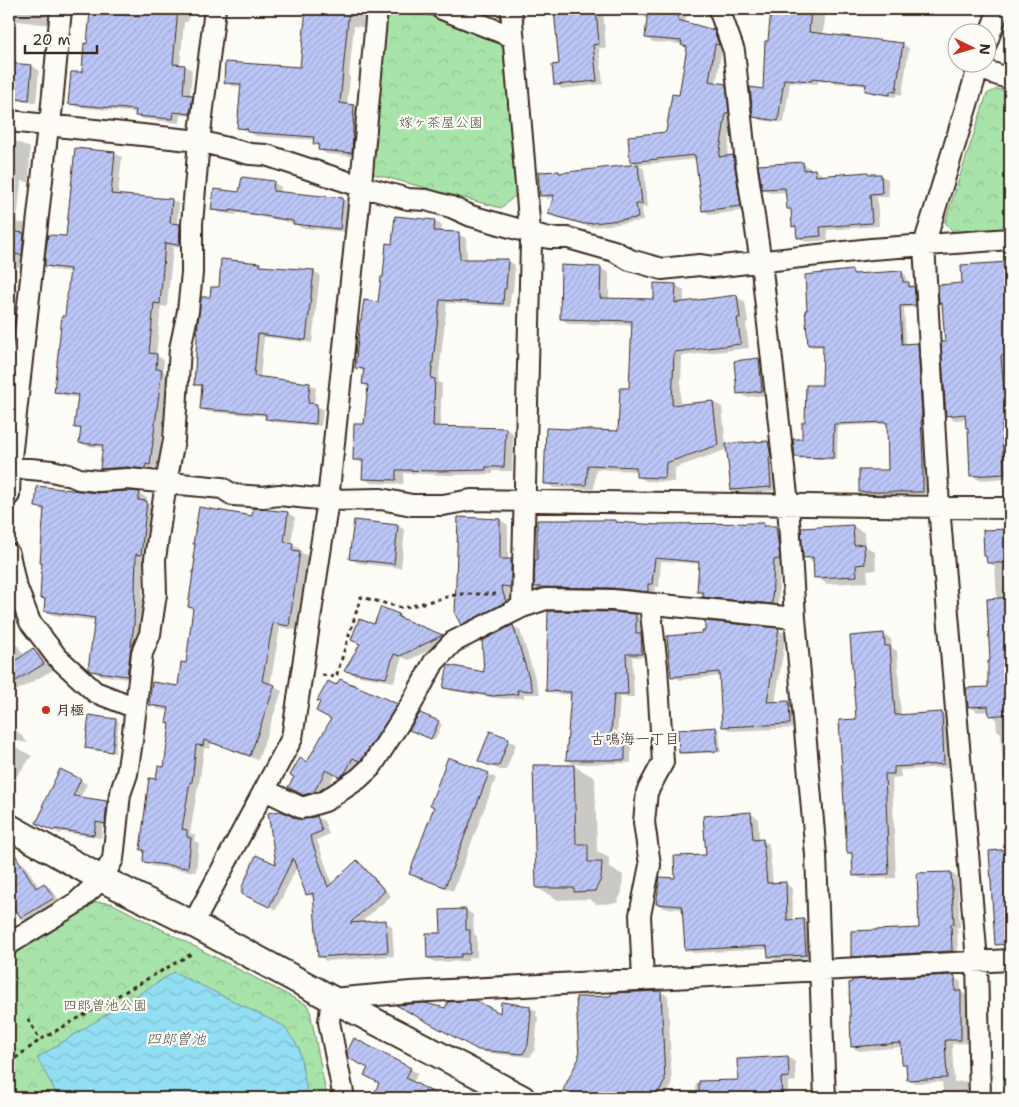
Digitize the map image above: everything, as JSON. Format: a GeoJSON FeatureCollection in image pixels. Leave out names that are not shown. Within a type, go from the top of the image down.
{"type":"FeatureCollection","features":[{"type":"Feature","properties":{"kind":"street"},"geometry":{"type":"LineString","coordinates":[[9,494],[9,467],[47,135],[50,125],[61,9]]}},
{"type":"Feature","properties":{"kind":"street"},"geometry":{"type":"LineString","coordinates":[[9,944],[76,903],[102,879],[113,859],[120,794],[127,774],[142,653],[150,634],[156,594],[156,560],[166,483],[174,440],[180,349],[190,292],[194,235],[192,224],[198,141],[215,9]]}},
{"type":"Feature","properties":{"kind":"street"},"geometry":{"type":"LineString","coordinates":[[194,924],[292,738],[328,500],[377,9]]}},
{"type":"Feature","properties":{"kind":"street"},"geometry":{"type":"LineString","coordinates":[[442,9],[513,37]]}},
{"type":"Feature","properties":{"kind":"street"},"geometry":{"type":"LineString","coordinates":[[511,9],[530,233],[523,600]]}},
{"type":"Feature","properties":{"kind":"street"},"geometry":{"type":"LineString","coordinates":[[719,9],[734,51],[761,261],[788,504],[794,618],[816,855],[825,1098]]}},
{"type":"Feature","properties":{"kind":"street"},"geometry":{"type":"LineString","coordinates":[[994,22],[999,9]]}},
{"type":"Feature","properties":{"kind":"street"},"geometry":{"type":"LineString","coordinates":[[977,72],[924,244],[939,506],[977,961],[980,1098]]}},
{"type":"Feature","properties":{"kind":"street"},"geometry":{"type":"LineString","coordinates":[[994,72],[1010,79]]}},
{"type":"Feature","properties":{"kind":"street"},"geometry":{"type":"LineString","coordinates":[[9,121],[198,141],[250,154],[266,155],[360,186],[408,199],[426,200],[451,207],[471,216],[530,233],[549,238],[568,238],[614,251],[630,260],[662,269],[698,265],[713,267],[924,244],[1010,239]]}},
{"type":"Feature","properties":{"kind":"street"},"geometry":{"type":"LineString","coordinates":[[9,467],[52,471],[79,479],[98,481],[128,479],[222,488],[233,495],[262,497],[279,495],[328,500],[381,499],[412,505],[443,505],[472,500],[1010,508]]}},
{"type":"Feature","properties":{"kind":"street"},"geometry":{"type":"LineString","coordinates":[[9,554],[15,583],[30,622],[56,658],[95,692],[136,708]]}},
{"type":"Feature","properties":{"kind":"street"},"geometry":{"type":"LineString","coordinates":[[265,790],[302,808],[325,801],[358,779],[372,767],[412,703],[434,662],[453,642],[523,600],[612,600],[794,618]]}},
{"type":"Feature","properties":{"kind":"street"},"geometry":{"type":"LineString","coordinates":[[643,980],[640,916],[650,866],[644,822],[647,792],[663,762],[657,667],[650,604]]}},
{"type":"Feature","properties":{"kind":"street"},"geometry":{"type":"LineString","coordinates":[[9,827],[102,879],[194,924],[332,999],[522,1098]]}},
{"type":"Feature","properties":{"kind":"street"},"geometry":{"type":"LineString","coordinates":[[332,999],[411,992],[1010,960]]}},
{"type":"Feature","properties":{"kind":"street"},"geometry":{"type":"LineString","coordinates":[[332,999],[329,1022],[344,1098]]}},
{"type":"Feature","properties":{"kind":"path"},"geometry":{"type":"LineString","coordinates":[[302,674],[336,677],[361,597],[403,608],[459,594],[523,600]]}},
{"type":"Feature","properties":{"kind":"path"},"geometry":{"type":"LineString","coordinates":[[9,1063],[40,1040],[200,949]]}},
{"type":"Feature","properties":{"kind":"path"},"geometry":{"type":"LineString","coordinates":[[28,1019],[40,1040]]}},
{"type":"Feature","properties":{"kind":"path"},"geometry":{"type":"LineString","coordinates":[[9,1082],[18,1098]]}},
{"type":"Feature","properties":{"kind":"green space","name":"嫁ヶ茶屋公園"},"geometry":{"type":"Polygon","coordinates":[[[384,9],[412,9],[500,43],[503,50],[516,195],[501,208],[374,174],[368,164],[384,9]]]}},
{"type":"Feature","properties":{"kind":"green space"},"geometry":{"type":"Polygon","coordinates":[[[997,89],[1010,93],[1010,233],[957,237],[945,222],[987,94],[997,89]]]}},
{"type":"Feature","properties":{"kind":"green space","name":"四郎曽池公園"},"geometry":{"type":"Polygon","coordinates":[[[95,902],[111,903],[309,1006],[327,1098],[9,1098],[9,955],[95,902]]]}},
{"type":"Feature","properties":{"kind":"water","name":"四郎曽池"},"geometry":{"type":"Polygon","coordinates":[[[174,972],[284,1026],[299,1048],[308,1098],[59,1098],[37,1058],[174,972]]]}},
{"type":"Feature","properties":{"kind":"building"},"geometry":{"type":"Polygon","coordinates":[[[144,9],[178,9],[173,64],[185,65],[183,94],[193,95],[190,114],[174,112],[173,119],[135,116],[136,110],[68,104],[71,72],[82,72],[84,43],[87,44],[90,12],[143,16],[144,9]]]}},
{"type":"Feature","properties":{"kind":"building"},"geometry":{"type":"Polygon","coordinates":[[[306,9],[349,9],[340,103],[354,105],[352,153],[318,150],[319,144],[313,144],[314,137],[247,132],[248,129],[237,128],[241,84],[224,83],[225,62],[300,67],[306,9]]]}},
{"type":"Feature","properties":{"kind":"building"},"geometry":{"type":"Polygon","coordinates":[[[554,9],[596,9],[599,44],[593,45],[597,81],[554,85],[552,65],[559,64],[554,9]]]}},
{"type":"Feature","properties":{"kind":"building"},"geometry":{"type":"Polygon","coordinates":[[[648,9],[679,9],[678,20],[714,30],[719,45],[715,44],[709,81],[726,84],[729,113],[726,113],[719,157],[733,155],[741,206],[702,211],[695,155],[630,162],[628,136],[666,132],[672,94],[679,95],[687,47],[681,45],[682,41],[645,38],[648,9]]]}},
{"type":"Feature","properties":{"kind":"building"},"geometry":{"type":"Polygon","coordinates":[[[771,9],[811,9],[809,32],[903,43],[896,92],[890,91],[890,95],[865,91],[866,84],[812,78],[812,81],[784,79],[778,121],[753,117],[750,87],[763,89],[765,41],[768,41],[771,9]]]}},
{"type":"Feature","properties":{"kind":"building"},"geometry":{"type":"Polygon","coordinates":[[[9,63],[32,65],[29,100],[9,98],[9,63]]]}},
{"type":"Feature","properties":{"kind":"building"},"geometry":{"type":"Polygon","coordinates":[[[75,148],[115,152],[111,194],[172,199],[170,223],[180,224],[179,245],[165,243],[160,304],[154,303],[149,353],[157,354],[156,369],[162,369],[150,465],[146,464],[145,469],[127,467],[100,469],[103,445],[79,443],[81,428],[74,428],[78,395],[54,392],[62,316],[65,316],[70,269],[45,266],[45,257],[48,235],[66,236],[75,148]]]}},
{"type":"Feature","properties":{"kind":"building"},"geometry":{"type":"Polygon","coordinates":[[[803,162],[804,170],[815,169],[816,176],[868,172],[869,174],[881,174],[882,193],[870,194],[872,223],[820,227],[821,236],[797,238],[796,226],[792,227],[791,209],[787,209],[785,188],[762,189],[758,165],[803,162]]]}},
{"type":"Feature","properties":{"kind":"building"},"geometry":{"type":"Polygon","coordinates":[[[638,164],[642,204],[636,204],[638,218],[584,224],[548,214],[554,195],[540,196],[538,172],[559,171],[559,173],[638,164]]]}},
{"type":"Feature","properties":{"kind":"building"},"geometry":{"type":"Polygon","coordinates":[[[242,177],[274,181],[273,191],[343,198],[340,229],[293,224],[293,221],[230,210],[230,212],[211,210],[214,189],[239,192],[242,177]]]}},
{"type":"Feature","properties":{"kind":"building"},"geometry":{"type":"Polygon","coordinates":[[[395,216],[435,220],[434,231],[459,232],[460,259],[508,259],[503,304],[440,300],[431,378],[435,379],[433,426],[506,428],[504,467],[486,467],[486,470],[396,470],[396,480],[362,479],[363,460],[353,460],[354,424],[364,424],[368,385],[362,384],[364,369],[355,368],[360,320],[364,300],[378,302],[381,277],[383,277],[386,243],[392,244],[395,216]]]}},
{"type":"Feature","properties":{"kind":"building"},"geometry":{"type":"Polygon","coordinates":[[[9,231],[24,233],[22,255],[9,254],[9,231]]]}},
{"type":"Feature","properties":{"kind":"building"},"geometry":{"type":"Polygon","coordinates":[[[221,259],[260,263],[260,266],[314,270],[306,340],[258,334],[254,376],[310,383],[308,403],[317,404],[316,424],[265,419],[266,414],[200,409],[202,385],[194,385],[201,297],[210,297],[211,287],[219,287],[221,259]]]}},
{"type":"Feature","properties":{"kind":"building"},"geometry":{"type":"Polygon","coordinates":[[[1010,262],[1010,356],[1001,356],[1007,425],[1002,425],[1004,474],[970,476],[968,428],[966,428],[965,414],[946,416],[941,342],[945,342],[942,303],[939,304],[938,285],[962,283],[961,265],[1010,262]]]}},
{"type":"Feature","properties":{"kind":"building"},"geometry":{"type":"Polygon","coordinates":[[[561,265],[601,267],[600,298],[654,299],[654,283],[676,284],[675,303],[737,295],[740,318],[737,318],[741,344],[674,352],[672,405],[713,401],[718,445],[666,463],[665,478],[636,477],[636,467],[588,465],[586,485],[544,484],[546,428],[618,431],[620,388],[629,388],[632,321],[560,319],[561,265]]]}},
{"type":"Feature","properties":{"kind":"building"},"geometry":{"type":"Polygon","coordinates":[[[852,270],[853,274],[902,271],[903,282],[909,282],[909,287],[914,286],[916,305],[900,306],[902,344],[918,343],[922,417],[923,492],[859,492],[859,470],[888,470],[887,422],[834,424],[833,458],[795,457],[793,439],[802,439],[802,422],[805,422],[806,385],[822,385],[823,345],[808,345],[805,275],[852,270]]]}},
{"type":"Feature","properties":{"kind":"building"},"geometry":{"type":"Polygon","coordinates":[[[759,358],[762,391],[737,394],[734,361],[759,358]]]}},
{"type":"Feature","properties":{"kind":"building"},"geometry":{"type":"Polygon","coordinates":[[[768,441],[771,457],[769,457],[771,487],[731,490],[726,444],[768,441]]]}},
{"type":"Feature","properties":{"kind":"building"},"geometry":{"type":"Polygon","coordinates":[[[37,486],[97,493],[140,492],[138,500],[147,501],[141,555],[136,554],[134,624],[127,676],[90,671],[88,669],[95,618],[44,611],[45,599],[40,598],[42,563],[40,563],[44,508],[35,507],[37,486]]]}},
{"type":"Feature","properties":{"kind":"building"},"geometry":{"type":"Polygon","coordinates":[[[199,507],[252,516],[253,508],[288,512],[284,542],[293,543],[292,550],[300,551],[289,626],[273,623],[262,681],[275,685],[250,756],[204,740],[203,746],[196,745],[192,782],[190,782],[182,829],[187,830],[187,837],[191,838],[188,868],[143,862],[144,850],[140,850],[149,778],[156,779],[158,766],[164,767],[170,724],[166,723],[169,708],[149,705],[152,682],[178,686],[181,662],[186,663],[193,608],[188,607],[195,559],[193,558],[195,544],[193,544],[199,507]]]}},
{"type":"Feature","properties":{"kind":"building"},"geometry":{"type":"Polygon","coordinates":[[[458,517],[500,519],[500,559],[511,559],[511,587],[501,586],[506,602],[461,625],[455,614],[458,517]]]}},
{"type":"Feature","properties":{"kind":"building"},"geometry":{"type":"Polygon","coordinates":[[[354,520],[398,525],[394,564],[349,559],[354,520]]]}},
{"type":"Feature","properties":{"kind":"building"},"geometry":{"type":"Polygon","coordinates":[[[537,520],[616,520],[616,522],[658,525],[764,523],[763,526],[776,526],[780,559],[774,560],[772,604],[703,597],[703,592],[697,592],[699,562],[655,558],[652,584],[648,584],[648,592],[612,588],[534,587],[535,560],[537,560],[537,520]]]}},
{"type":"Feature","properties":{"kind":"building"},"geometry":{"type":"Polygon","coordinates":[[[853,525],[854,545],[864,544],[865,564],[856,565],[857,576],[814,578],[813,557],[803,558],[801,528],[853,525]]]}},
{"type":"Feature","properties":{"kind":"building"},"geometry":{"type":"Polygon","coordinates":[[[1010,529],[1010,563],[987,563],[986,556],[984,556],[983,530],[1010,529]]]}},
{"type":"Feature","properties":{"kind":"building"},"geometry":{"type":"Polygon","coordinates":[[[1010,597],[1010,714],[989,716],[988,706],[968,707],[966,688],[988,687],[988,661],[990,661],[987,599],[1010,597]]]}},
{"type":"Feature","properties":{"kind":"building"},"geometry":{"type":"Polygon","coordinates":[[[381,607],[399,614],[398,617],[443,635],[400,656],[394,654],[386,678],[344,671],[360,644],[351,640],[359,619],[374,624],[381,607]]]}},
{"type":"Feature","properties":{"kind":"building"},"geometry":{"type":"Polygon","coordinates":[[[548,611],[636,614],[636,633],[641,633],[642,654],[626,654],[628,694],[614,694],[611,734],[625,734],[625,760],[566,760],[571,692],[546,691],[548,611]]]}},
{"type":"Feature","properties":{"kind":"building"},"geometry":{"type":"Polygon","coordinates":[[[705,621],[779,628],[767,702],[789,701],[790,724],[722,727],[719,672],[671,677],[667,636],[702,633],[702,631],[705,631],[705,621]]]}},
{"type":"Feature","properties":{"kind":"building"},"geometry":{"type":"Polygon","coordinates":[[[513,625],[533,691],[517,690],[518,694],[493,696],[443,688],[448,665],[484,672],[482,641],[513,625]]]}},
{"type":"Feature","properties":{"kind":"building"},"geometry":{"type":"Polygon","coordinates":[[[884,633],[885,646],[890,646],[895,715],[942,712],[944,764],[894,767],[894,774],[885,774],[889,874],[853,876],[852,853],[847,853],[839,720],[856,719],[850,636],[884,633]]]}},
{"type":"Feature","properties":{"kind":"building"},"geometry":{"type":"Polygon","coordinates":[[[33,648],[44,664],[9,685],[9,666],[33,648]]]}},
{"type":"Feature","properties":{"kind":"building"},"geometry":{"type":"Polygon","coordinates":[[[340,679],[398,704],[362,759],[359,761],[353,758],[345,773],[339,777],[326,770],[314,792],[303,795],[288,787],[294,777],[290,775],[300,758],[307,762],[331,719],[316,711],[320,702],[317,701],[328,681],[336,685],[340,679]]]}},
{"type":"Feature","properties":{"kind":"building"},"geometry":{"type":"Polygon","coordinates":[[[420,713],[439,721],[431,739],[409,730],[420,713]]]}},
{"type":"Feature","properties":{"kind":"building"},"geometry":{"type":"Polygon","coordinates":[[[89,715],[116,719],[112,752],[85,748],[89,715]]]}},
{"type":"Feature","properties":{"kind":"building"},"geometry":{"type":"Polygon","coordinates":[[[716,727],[718,751],[679,753],[678,730],[716,727]]]}},
{"type":"Feature","properties":{"kind":"building"},"geometry":{"type":"Polygon","coordinates":[[[490,731],[509,738],[499,766],[491,766],[478,761],[490,731]]]}},
{"type":"Feature","properties":{"kind":"building"},"geometry":{"type":"Polygon","coordinates":[[[448,757],[489,773],[445,887],[409,874],[434,807],[430,805],[448,757]]]}},
{"type":"Feature","properties":{"kind":"building"},"geometry":{"type":"Polygon","coordinates":[[[533,765],[574,765],[576,844],[588,844],[588,862],[602,862],[601,879],[595,891],[574,892],[574,888],[536,888],[533,765]]]}},
{"type":"Feature","properties":{"kind":"building"},"geometry":{"type":"Polygon","coordinates":[[[60,769],[81,779],[73,796],[107,801],[105,824],[96,822],[94,835],[55,829],[53,831],[36,823],[60,769]]]}},
{"type":"Feature","properties":{"kind":"building"},"geometry":{"type":"Polygon","coordinates":[[[281,811],[297,819],[317,816],[322,831],[310,836],[328,887],[357,860],[385,891],[350,923],[386,920],[388,952],[318,957],[313,893],[306,895],[293,858],[269,907],[242,894],[242,887],[256,855],[276,864],[268,813],[281,811]]]}},
{"type":"Feature","properties":{"kind":"building"},"geometry":{"type":"Polygon","coordinates":[[[751,812],[753,840],[763,839],[767,883],[786,882],[787,920],[804,919],[806,955],[768,957],[767,946],[685,950],[682,906],[656,904],[660,877],[675,878],[674,856],[706,855],[703,816],[751,812]]]}},
{"type":"Feature","properties":{"kind":"building"},"geometry":{"type":"Polygon","coordinates":[[[9,845],[36,888],[44,883],[54,898],[21,918],[9,899],[9,845]]]}},
{"type":"Feature","properties":{"kind":"building"},"geometry":{"type":"Polygon","coordinates":[[[1010,849],[1010,944],[995,945],[989,851],[1010,849]]]}},
{"type":"Feature","properties":{"kind":"building"},"geometry":{"type":"Polygon","coordinates":[[[951,872],[954,924],[951,924],[952,951],[851,957],[851,931],[919,928],[917,873],[951,872]]]}},
{"type":"Feature","properties":{"kind":"building"},"geometry":{"type":"Polygon","coordinates":[[[466,909],[466,930],[470,930],[470,954],[461,954],[461,957],[427,958],[426,933],[441,933],[440,910],[466,909]]]}},
{"type":"Feature","properties":{"kind":"building"},"geometry":{"type":"Polygon","coordinates":[[[955,976],[955,991],[961,991],[961,1040],[945,1040],[947,1078],[907,1080],[906,1064],[902,1064],[901,1043],[851,1047],[849,983],[852,980],[955,976]]]}},
{"type":"Feature","properties":{"kind":"building"},"geometry":{"type":"Polygon","coordinates":[[[661,991],[665,1081],[655,1098],[579,1098],[563,1090],[579,1058],[576,997],[611,996],[611,993],[661,991]]]}},
{"type":"Feature","properties":{"kind":"building"},"geometry":{"type":"Polygon","coordinates":[[[475,1000],[500,1013],[501,1002],[530,1006],[528,1045],[523,1054],[478,1050],[396,1005],[425,1003],[445,1008],[448,1002],[475,1000]]]}},
{"type":"Feature","properties":{"kind":"building"},"geometry":{"type":"Polygon","coordinates":[[[354,1038],[411,1068],[406,1078],[444,1098],[372,1098],[379,1083],[364,1075],[368,1068],[348,1058],[347,1052],[354,1038]]]}},
{"type":"Feature","properties":{"kind":"building"},"geometry":{"type":"Polygon","coordinates":[[[788,1056],[789,1077],[781,1078],[782,1098],[699,1098],[699,1081],[738,1080],[737,1059],[788,1056]]]}},
{"type":"Feature","properties":{"kind":"place","name":"月極"},"geometry":{"type":"Point","coordinates":[46,710]}},
{"type":"Feature","properties":{"kind":"district","name":"古鳴海一丁目"},"geometry":{"type":"Point","coordinates":[635,739]}}]}
